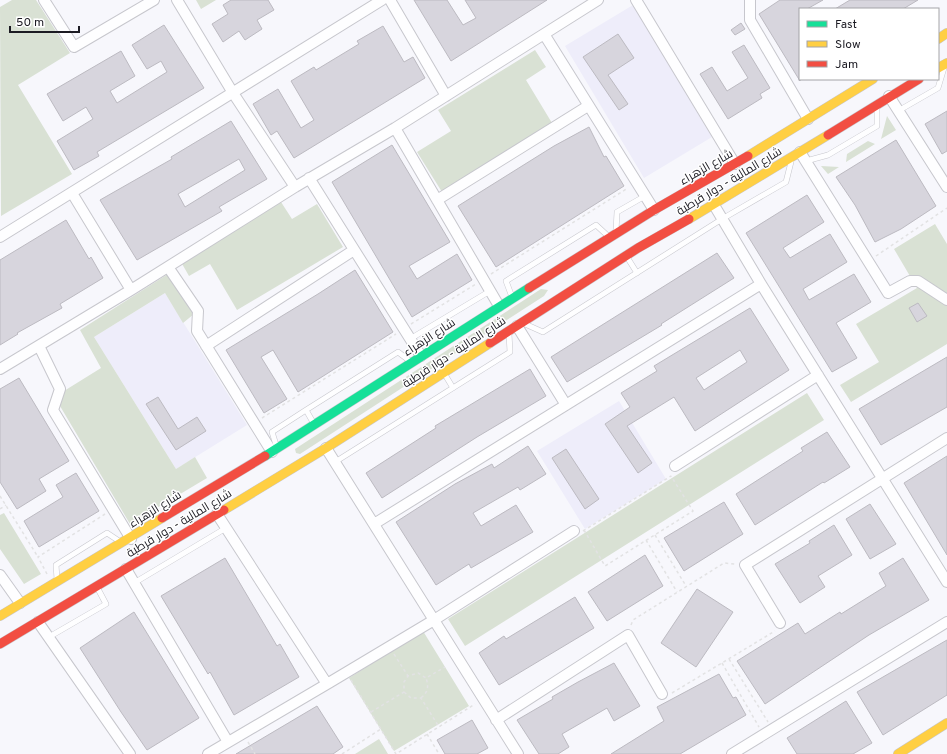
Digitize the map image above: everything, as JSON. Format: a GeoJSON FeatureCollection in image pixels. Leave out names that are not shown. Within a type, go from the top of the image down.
{"type":"FeatureCollection","features":[{"type":"Feature","properties":{"kind":"main road","name":"شارع الزهراء"},"geometry":{"type":"LineString","coordinates":[[0,616],[127,541],[277,449],[499,306],[654,210],[735,164],[871,80]]}},
{"type":"Feature","properties":{"kind":"main road","name":"شارع المالية - دوار قرطبة"},"geometry":{"type":"LineString","coordinates":[[0,644],[326,448],[626,256],[714,205],[877,103],[917,80]]}},
{"type":"Feature","properties":{"kind":"main road"},"geometry":{"type":"LineString","coordinates":[[555,272],[567,293]]}},
{"type":"Feature","properties":{"kind":"main road"},"geometry":{"type":"LineString","coordinates":[[277,449],[296,466]]}},
{"type":"Feature","properties":{"kind":"main road"},"geometry":{"type":"LineString","coordinates":[[898,754],[947,723]]}},
{"type":"Feature","properties":{"kind":"street"},"geometry":{"type":"LineString","coordinates":[[44,0],[74,47],[154,0]]}},
{"type":"Feature","properties":{"kind":"street"},"geometry":{"type":"LineString","coordinates":[[177,0],[232,93],[295,187]]}},
{"type":"Feature","properties":{"kind":"street"},"geometry":{"type":"LineString","coordinates":[[0,237],[382,0]]}},
{"type":"Feature","properties":{"kind":"street"},"geometry":{"type":"LineString","coordinates":[[390,0],[446,96]]}},
{"type":"Feature","properties":{"kind":"street"},"geometry":{"type":"LineString","coordinates":[[0,369],[131,290],[309,178],[395,128],[598,0]]}},
{"type":"Feature","properties":{"kind":"street"},"geometry":{"type":"LineString","coordinates":[[636,0],[735,164]]}},
{"type":"Feature","properties":{"kind":"street"},"geometry":{"type":"LineString","coordinates":[[750,0],[750,20],[808,119]]}},
{"type":"Feature","properties":{"kind":"street"},"geometry":{"type":"LineString","coordinates":[[544,34],[654,210]]}},
{"type":"Feature","properties":{"kind":"street"},"geometry":{"type":"LineString","coordinates":[[889,96],[947,187]]}},
{"type":"Feature","properties":{"kind":"street"},"geometry":{"type":"LineString","coordinates":[[437,200],[588,106]]}},
{"type":"Feature","properties":{"kind":"street"},"geometry":{"type":"LineString","coordinates":[[395,128],[499,306]]}},
{"type":"Feature","properties":{"kind":"street"},"geometry":{"type":"LineString","coordinates":[[796,154],[806,161],[888,293],[910,281],[918,281],[947,300]]}},
{"type":"Feature","properties":{"kind":"street"},"geometry":{"type":"LineString","coordinates":[[309,178],[421,356]]}},
{"type":"Feature","properties":{"kind":"street"},"geometry":{"type":"LineString","coordinates":[[72,192],[131,290]]}},
{"type":"Feature","properties":{"kind":"street"},"geometry":{"type":"LineString","coordinates":[[714,205],[761,284],[947,582]]}},
{"type":"Feature","properties":{"kind":"street"},"geometry":{"type":"LineString","coordinates":[[206,346],[354,250]]}},
{"type":"Feature","properties":{"kind":"street"},"geometry":{"type":"LineString","coordinates":[[168,267],[198,311],[197,331],[254,423],[277,449]]}},
{"type":"Feature","properties":{"kind":"street"},"geometry":{"type":"LineString","coordinates":[[374,524],[761,284]]}},
{"type":"Feature","properties":{"kind":"street"},"geometry":{"type":"LineString","coordinates":[[516,326],[566,405]]}},
{"type":"Feature","properties":{"kind":"street"},"geometry":{"type":"LineString","coordinates":[[39,346],[60,390],[53,410],[113,509],[127,541]]}},
{"type":"Feature","properties":{"kind":"street"},"geometry":{"type":"LineString","coordinates":[[673,471],[818,375]]}},
{"type":"Feature","properties":{"kind":"street"},"geometry":{"type":"LineString","coordinates":[[780,623],[745,565],[947,438]]}},
{"type":"Feature","properties":{"kind":"street"},"geometry":{"type":"LineString","coordinates":[[326,448],[518,754]]}},
{"type":"Feature","properties":{"kind":"street"},"geometry":{"type":"LineString","coordinates":[[217,514],[327,684]]}},
{"type":"Feature","properties":{"kind":"street"},"geometry":{"type":"LineString","coordinates":[[208,754],[434,620],[579,531]]}},
{"type":"Feature","properties":{"kind":"street"},"geometry":{"type":"LineString","coordinates":[[126,569],[228,742]]}},
{"type":"Feature","properties":{"kind":"street"},"geometry":{"type":"LineString","coordinates":[[0,575],[20,603]]}},
{"type":"Feature","properties":{"kind":"street"},"geometry":{"type":"LineString","coordinates":[[38,622],[130,754]]}},
{"type":"Feature","properties":{"kind":"street"},"geometry":{"type":"LineString","coordinates":[[732,754],[947,622]]}},
{"type":"Feature","properties":{"kind":"street"},"geometry":{"type":"LineString","coordinates":[[496,720],[628,635],[662,694]]}},
{"type":"Feature","properties":{"kind":"lane"},"geometry":{"type":"LineString","coordinates":[[898,111],[938,88],[943,65]]}},
{"type":"Feature","properties":{"kind":"lane"},"geometry":{"type":"LineString","coordinates":[[806,161],[828,155],[877,126],[877,103]]}},
{"type":"Feature","properties":{"kind":"lane"},"geometry":{"type":"LineString","coordinates":[[335,462],[510,352],[516,326],[543,332],[722,219],[786,182],[796,154]]}},
{"type":"Feature","properties":{"kind":"lane"},"geometry":{"type":"LineString","coordinates":[[513,298],[506,281],[596,225],[613,236],[617,212],[645,196]]}},
{"type":"Feature","properties":{"kind":"lane"},"geometry":{"type":"LineString","coordinates":[[626,256],[637,273]]}},
{"type":"Feature","properties":{"kind":"lane"},"geometry":{"type":"LineString","coordinates":[[410,339],[490,291]]}},
{"type":"Feature","properties":{"kind":"lane"},"geometry":{"type":"LineString","coordinates":[[277,449],[272,432],[306,410],[398,352],[412,362]]}},
{"type":"Feature","properties":{"kind":"lane"},"geometry":{"type":"LineString","coordinates":[[444,373],[452,388]]}},
{"type":"Feature","properties":{"kind":"lane"},"geometry":{"type":"LineString","coordinates":[[306,410],[315,424]]}},
{"type":"Feature","properties":{"kind":"lane"},"geometry":{"type":"LineString","coordinates":[[134,583],[226,528]]}},
{"type":"Feature","properties":{"kind":"lane"},"geometry":{"type":"LineString","coordinates":[[55,583],[56,565],[107,533],[127,541]]}},
{"type":"Feature","properties":{"kind":"lane"},"geometry":{"type":"LineString","coordinates":[[49,637],[106,604],[96,586]]}},
{"type":"Feature","properties":{"kind":"path"},"geometry":{"type":"LineString","coordinates":[[254,423],[637,183]]}},
{"type":"Feature","properties":{"kind":"path"},"geometry":{"type":"LineString","coordinates":[[868,261],[947,208]]}},
{"type":"Feature","properties":{"kind":"path"},"geometry":{"type":"LineString","coordinates":[[673,471],[693,511],[606,566],[579,531],[673,471]]}},
{"type":"Feature","properties":{"kind":"path"},"geometry":{"type":"LineString","coordinates":[[0,496],[55,583]]}},
{"type":"Feature","properties":{"kind":"path"},"geometry":{"type":"LineString","coordinates":[[0,510],[6,505]]}},
{"type":"Feature","properties":{"kind":"path"},"geometry":{"type":"LineString","coordinates":[[38,557],[113,509]]}},
{"type":"Feature","properties":{"kind":"path"},"geometry":{"type":"LineString","coordinates":[[655,535],[686,586]]}},
{"type":"Feature","properties":{"kind":"path"},"geometry":{"type":"LineString","coordinates":[[646,540],[677,592]]}},
{"type":"Feature","properties":{"kind":"path"},"geometry":{"type":"LineString","coordinates":[[628,635],[633,620],[724,562],[745,565]]}},
{"type":"Feature","properties":{"kind":"path"},"geometry":{"type":"LineString","coordinates":[[662,694],[669,695],[729,659],[777,629],[780,623]]}},
{"type":"Feature","properties":{"kind":"path"},"geometry":{"type":"LineString","coordinates":[[390,646],[408,676]]}},
{"type":"Feature","properties":{"kind":"path"},"geometry":{"type":"LineString","coordinates":[[729,659],[772,729]]}},
{"type":"Feature","properties":{"kind":"path"},"geometry":{"type":"LineString","coordinates":[[722,663],[764,734]]}},
{"type":"Feature","properties":{"kind":"path"},"geometry":{"type":"LineString","coordinates":[[426,678],[445,667]]}},
{"type":"Feature","properties":{"kind":"path"},"geometry":{"type":"LineString","coordinates":[[346,672],[396,754],[483,699]]}},
{"type":"Feature","properties":{"kind":"path"},"geometry":{"type":"LineString","coordinates":[[418,673],[426,678],[428,685],[426,693],[421,698],[411,698],[404,692],[404,682],[408,676],[418,673]]}},
{"type":"Feature","properties":{"kind":"path"},"geometry":{"type":"LineString","coordinates":[[371,713],[404,692]]}},
{"type":"Feature","properties":{"kind":"path"},"geometry":{"type":"LineString","coordinates":[[421,698],[439,727]]}},
{"type":"Feature","properties":{"kind":"path"},"geometry":{"type":"LineString","coordinates":[[342,754],[381,729]]}},
{"type":"Feature","properties":{"kind":"path"},"geometry":{"type":"LineString","coordinates":[[242,734],[255,754]]}},
{"type":"Feature","properties":{"kind":"path"},"geometry":{"type":"LineString","coordinates":[[428,734],[439,754]]}},
{"type":"Feature","properties":{"kind":"shaded area"},"geometry":{"type":"Polygon","coordinates":[[[12,0],[36,0],[70,53],[18,85],[72,174],[1,216],[0,7],[12,0]]]}},
{"type":"Feature","properties":{"kind":"shaded area"},"geometry":{"type":"Polygon","coordinates":[[[196,0],[216,0],[201,9],[196,0]]]}},
{"type":"Feature","properties":{"kind":"shaded area"},"geometry":{"type":"Polygon","coordinates":[[[633,5],[712,137],[644,178],[565,46],[633,5]]]}},
{"type":"Feature","properties":{"kind":"shaded area"},"geometry":{"type":"Polygon","coordinates":[[[535,50],[546,67],[526,80],[552,123],[442,192],[417,152],[451,131],[438,110],[535,50]]]}},
{"type":"Feature","properties":{"kind":"shaded area"},"geometry":{"type":"Polygon","coordinates":[[[887,116],[896,130],[881,139],[887,116]]]}},
{"type":"Feature","properties":{"kind":"shaded area"},"geometry":{"type":"Polygon","coordinates":[[[868,141],[875,144],[846,162],[847,154],[868,141]]]}},
{"type":"Feature","properties":{"kind":"shaded area"},"geometry":{"type":"Polygon","coordinates":[[[821,166],[839,167],[828,174],[821,166]]]}},
{"type":"Feature","properties":{"kind":"shaded area"},"geometry":{"type":"Polygon","coordinates":[[[281,202],[292,219],[317,204],[343,247],[237,310],[210,264],[189,276],[181,262],[281,202]]]}},
{"type":"Feature","properties":{"kind":"shaded area"},"geometry":{"type":"Polygon","coordinates":[[[935,224],[947,244],[947,344],[851,402],[840,385],[879,362],[856,324],[917,288],[894,249],[935,224]]]}},
{"type":"Feature","properties":{"kind":"shaded area"},"geometry":{"type":"Polygon","coordinates":[[[168,274],[194,314],[183,323],[165,293],[94,337],[176,469],[195,457],[207,478],[130,524],[60,406],[64,391],[101,368],[80,330],[168,274]]]}},
{"type":"Feature","properties":{"kind":"shaded area"},"geometry":{"type":"Polygon","coordinates":[[[541,289],[548,290],[544,296],[300,454],[296,453],[295,449],[541,289]]]}},
{"type":"Feature","properties":{"kind":"shaded area"},"geometry":{"type":"Polygon","coordinates":[[[165,293],[247,425],[176,469],[94,337],[165,293]]]}},
{"type":"Feature","properties":{"kind":"shaded area"},"geometry":{"type":"Polygon","coordinates":[[[807,393],[824,420],[465,646],[448,619],[807,393]]]}},
{"type":"Feature","properties":{"kind":"shaded area"},"geometry":{"type":"Polygon","coordinates":[[[619,401],[666,479],[585,529],[537,451],[619,401]]]}},
{"type":"Feature","properties":{"kind":"shaded area"},"geometry":{"type":"Polygon","coordinates":[[[4,513],[41,574],[24,584],[0,549],[0,515],[4,513]]]}},
{"type":"Feature","properties":{"kind":"shaded area"},"geometry":{"type":"Polygon","coordinates":[[[423,631],[469,706],[394,751],[349,678],[423,631]]]}},
{"type":"Feature","properties":{"kind":"shaded area"},"geometry":{"type":"Polygon","coordinates":[[[379,739],[388,754],[355,754],[379,739]]]}},
{"type":"Feature","properties":{"kind":"building"},"geometry":{"type":"Polygon","coordinates":[[[231,0],[268,0],[274,10],[257,20],[262,29],[245,40],[239,31],[223,42],[212,24],[228,14],[223,5],[231,0]]]}},
{"type":"Feature","properties":{"kind":"building"},"geometry":{"type":"Polygon","coordinates":[[[414,0],[447,0],[463,25],[476,18],[465,0],[547,0],[451,61],[414,0]]]}},
{"type":"Feature","properties":{"kind":"building"},"geometry":{"type":"Polygon","coordinates":[[[780,0],[823,0],[809,8],[799,8],[799,79],[759,14],[780,0]]]}},
{"type":"Feature","properties":{"kind":"building"},"geometry":{"type":"Polygon","coordinates":[[[850,0],[918,0],[905,8],[837,8],[850,0]]]}},
{"type":"Feature","properties":{"kind":"building"},"geometry":{"type":"Polygon","coordinates":[[[741,23],[745,29],[735,35],[731,30],[741,23]]]}},
{"type":"Feature","properties":{"kind":"building"},"geometry":{"type":"Polygon","coordinates":[[[164,25],[204,88],[97,152],[99,156],[74,170],[57,141],[93,119],[86,107],[63,121],[47,94],[121,51],[135,76],[110,91],[117,103],[167,72],[161,61],[147,69],[132,45],[164,25]]]}},
{"type":"Feature","properties":{"kind":"building"},"geometry":{"type":"Polygon","coordinates":[[[383,26],[404,62],[413,57],[425,78],[294,158],[277,131],[271,135],[253,104],[278,89],[301,128],[314,120],[291,81],[314,67],[316,70],[359,44],[357,41],[383,26]]]}},
{"type":"Feature","properties":{"kind":"building"},"geometry":{"type":"Polygon","coordinates":[[[618,34],[634,58],[608,75],[628,104],[619,110],[583,57],[618,34]]]}},
{"type":"Feature","properties":{"kind":"building"},"geometry":{"type":"Polygon","coordinates":[[[744,45],[770,88],[760,94],[762,98],[728,119],[700,74],[712,67],[727,91],[748,78],[732,52],[744,45]]]}},
{"type":"Feature","properties":{"kind":"building"},"geometry":{"type":"Polygon","coordinates":[[[947,111],[947,151],[942,154],[925,124],[947,111]]]}},
{"type":"Feature","properties":{"kind":"building"},"geometry":{"type":"Polygon","coordinates":[[[231,121],[267,179],[219,207],[222,211],[137,260],[100,200],[172,159],[171,157],[231,121]],[[239,159],[178,194],[185,207],[245,170],[239,159]]]}},
{"type":"Feature","properties":{"kind":"building"},"geometry":{"type":"Polygon","coordinates":[[[589,127],[604,157],[606,156],[624,186],[496,267],[458,206],[554,146],[589,127]]]}},
{"type":"Feature","properties":{"kind":"building"},"geometry":{"type":"Polygon","coordinates":[[[896,140],[936,206],[901,229],[875,242],[855,205],[836,177],[896,140]]]}},
{"type":"Feature","properties":{"kind":"building"},"geometry":{"type":"Polygon","coordinates":[[[392,145],[450,242],[409,266],[417,279],[457,254],[472,280],[412,317],[332,182],[392,145]]]}},
{"type":"Feature","properties":{"kind":"building"},"geometry":{"type":"Polygon","coordinates":[[[807,195],[824,222],[783,248],[790,258],[830,234],[847,262],[803,289],[809,300],[854,274],[871,302],[836,323],[857,358],[832,372],[746,233],[807,195]]]}},
{"type":"Feature","properties":{"kind":"building"},"geometry":{"type":"Polygon","coordinates":[[[66,220],[89,259],[91,257],[103,278],[60,304],[62,308],[17,333],[18,334],[0,345],[0,260],[66,220]]]}},
{"type":"Feature","properties":{"kind":"building"},"geometry":{"type":"Polygon","coordinates":[[[717,253],[734,278],[661,324],[662,325],[567,382],[551,357],[717,253]]]}},
{"type":"Feature","properties":{"kind":"building"},"geometry":{"type":"Polygon","coordinates":[[[355,270],[393,332],[298,392],[273,350],[261,357],[287,399],[264,413],[226,350],[355,270]]]}},
{"type":"Feature","properties":{"kind":"building"},"geometry":{"type":"Polygon","coordinates":[[[918,303],[927,316],[917,322],[909,308],[918,303]]]}},
{"type":"Feature","properties":{"kind":"building"},"geometry":{"type":"Polygon","coordinates":[[[750,308],[789,370],[695,431],[674,397],[627,426],[652,463],[638,473],[605,424],[630,407],[621,393],[657,371],[654,366],[750,308]],[[740,350],[696,378],[704,390],[747,362],[740,350]]]}},
{"type":"Feature","properties":{"kind":"building"},"geometry":{"type":"Polygon","coordinates":[[[947,357],[947,407],[881,445],[859,409],[947,357]]]}},
{"type":"Feature","properties":{"kind":"building"},"geometry":{"type":"Polygon","coordinates":[[[530,369],[546,396],[477,437],[382,498],[366,473],[436,428],[435,426],[530,369]]]}},
{"type":"Feature","properties":{"kind":"building"},"geometry":{"type":"Polygon","coordinates":[[[19,378],[69,461],[39,479],[46,491],[17,509],[0,482],[0,389],[19,378]]]}},
{"type":"Feature","properties":{"kind":"building"},"geometry":{"type":"Polygon","coordinates":[[[158,397],[178,429],[197,417],[206,431],[176,450],[146,404],[158,397]]]}},
{"type":"Feature","properties":{"kind":"building"},"geometry":{"type":"Polygon","coordinates":[[[827,432],[850,467],[824,483],[823,482],[755,525],[736,494],[803,451],[801,448],[827,432]]]}},
{"type":"Feature","properties":{"kind":"building"},"geometry":{"type":"Polygon","coordinates":[[[528,446],[546,474],[520,490],[518,487],[473,513],[481,526],[516,505],[533,532],[471,568],[469,564],[436,585],[396,522],[455,484],[492,464],[494,468],[528,446]]]}},
{"type":"Feature","properties":{"kind":"building"},"geometry":{"type":"Polygon","coordinates":[[[566,449],[599,499],[585,509],[552,458],[566,449]]]}},
{"type":"Feature","properties":{"kind":"building"},"geometry":{"type":"Polygon","coordinates":[[[947,456],[947,555],[904,483],[947,456]]]}},
{"type":"Feature","properties":{"kind":"building"},"geometry":{"type":"Polygon","coordinates":[[[76,473],[99,511],[39,547],[24,521],[63,497],[56,485],[76,473]]]}},
{"type":"Feature","properties":{"kind":"building"},"geometry":{"type":"Polygon","coordinates":[[[724,502],[743,534],[684,571],[664,538],[724,502]]]}},
{"type":"Feature","properties":{"kind":"building"},"geometry":{"type":"Polygon","coordinates":[[[870,504],[896,544],[870,559],[846,519],[870,504]]]}},
{"type":"Feature","properties":{"kind":"building"},"geometry":{"type":"Polygon","coordinates":[[[834,525],[852,555],[818,576],[825,587],[800,603],[775,564],[810,543],[809,541],[834,525]]]}},
{"type":"Feature","properties":{"kind":"building"},"geometry":{"type":"Polygon","coordinates":[[[645,555],[663,586],[607,621],[588,592],[645,555]]]}},
{"type":"Feature","properties":{"kind":"building"},"geometry":{"type":"Polygon","coordinates":[[[225,558],[277,646],[280,644],[299,677],[234,715],[210,672],[208,674],[161,596],[225,558]]]}},
{"type":"Feature","properties":{"kind":"building"},"geometry":{"type":"Polygon","coordinates":[[[903,558],[929,600],[869,635],[765,704],[737,661],[798,623],[805,634],[840,612],[841,614],[886,586],[879,573],[903,558]]]}},
{"type":"Feature","properties":{"kind":"building"},"geometry":{"type":"Polygon","coordinates":[[[697,589],[733,612],[696,667],[661,643],[697,589]]]}},
{"type":"Feature","properties":{"kind":"building"},"geometry":{"type":"Polygon","coordinates":[[[575,597],[594,628],[499,685],[479,653],[504,636],[506,639],[575,597]]]}},
{"type":"Feature","properties":{"kind":"building"},"geometry":{"type":"Polygon","coordinates":[[[134,612],[199,718],[147,750],[80,648],[134,612]]]}},
{"type":"Feature","properties":{"kind":"building"},"geometry":{"type":"Polygon","coordinates":[[[947,640],[947,695],[883,735],[857,692],[947,640]]]}},
{"type":"Feature","properties":{"kind":"building"},"geometry":{"type":"Polygon","coordinates":[[[614,663],[640,706],[614,721],[607,708],[562,734],[569,747],[558,754],[539,754],[517,720],[553,699],[552,697],[614,663]]]}},
{"type":"Feature","properties":{"kind":"building"},"geometry":{"type":"Polygon","coordinates":[[[719,674],[733,698],[736,697],[746,715],[680,754],[611,754],[664,721],[657,707],[719,674]]]}},
{"type":"Feature","properties":{"kind":"building"},"geometry":{"type":"Polygon","coordinates":[[[846,701],[872,743],[853,754],[797,754],[787,738],[846,701]]]}},
{"type":"Feature","properties":{"kind":"building"},"geometry":{"type":"Polygon","coordinates":[[[317,706],[343,747],[333,754],[236,754],[317,706]]]}},
{"type":"Feature","properties":{"kind":"building"},"geometry":{"type":"Polygon","coordinates":[[[472,720],[488,748],[477,754],[445,754],[437,740],[472,720]]]}},
{"type":"Feature","properties":{"kind":"traffic: fast"},"geometry":{"type":"LineString","coordinates":[[265,456],[529,288]]}},
{"type":"Feature","properties":{"kind":"traffic: slow"},"geometry":{"type":"LineString","coordinates":[[939,38],[947,33]]}},
{"type":"Feature","properties":{"kind":"traffic: slow"},"geometry":{"type":"LineString","coordinates":[[939,67],[947,63]]}},
{"type":"Feature","properties":{"kind":"traffic: slow"},"geometry":{"type":"LineString","coordinates":[[748,156],[871,80]]}},
{"type":"Feature","properties":{"kind":"traffic: slow"},"geometry":{"type":"LineString","coordinates":[[689,219],[828,135]]}},
{"type":"Feature","properties":{"kind":"traffic: slow"},"geometry":{"type":"LineString","coordinates":[[224,510],[326,448],[490,343]]}},
{"type":"Feature","properties":{"kind":"traffic: slow"},"geometry":{"type":"LineString","coordinates":[[0,616],[162,518]]}},
{"type":"Feature","properties":{"kind":"traffic: slow"},"geometry":{"type":"LineString","coordinates":[[898,754],[947,723]]}},
{"type":"Feature","properties":{"kind":"traffic: jam"},"geometry":{"type":"LineString","coordinates":[[828,135],[917,80]]}},
{"type":"Feature","properties":{"kind":"traffic: jam"},"geometry":{"type":"LineString","coordinates":[[529,288],[654,210],[748,156]]}},
{"type":"Feature","properties":{"kind":"traffic: jam"},"geometry":{"type":"LineString","coordinates":[[490,343],[638,248],[689,219]]}},
{"type":"Feature","properties":{"kind":"traffic: jam"},"geometry":{"type":"LineString","coordinates":[[162,518],[265,456]]}},
{"type":"Feature","properties":{"kind":"traffic: jam"},"geometry":{"type":"LineString","coordinates":[[0,644],[224,510]]}}]}
